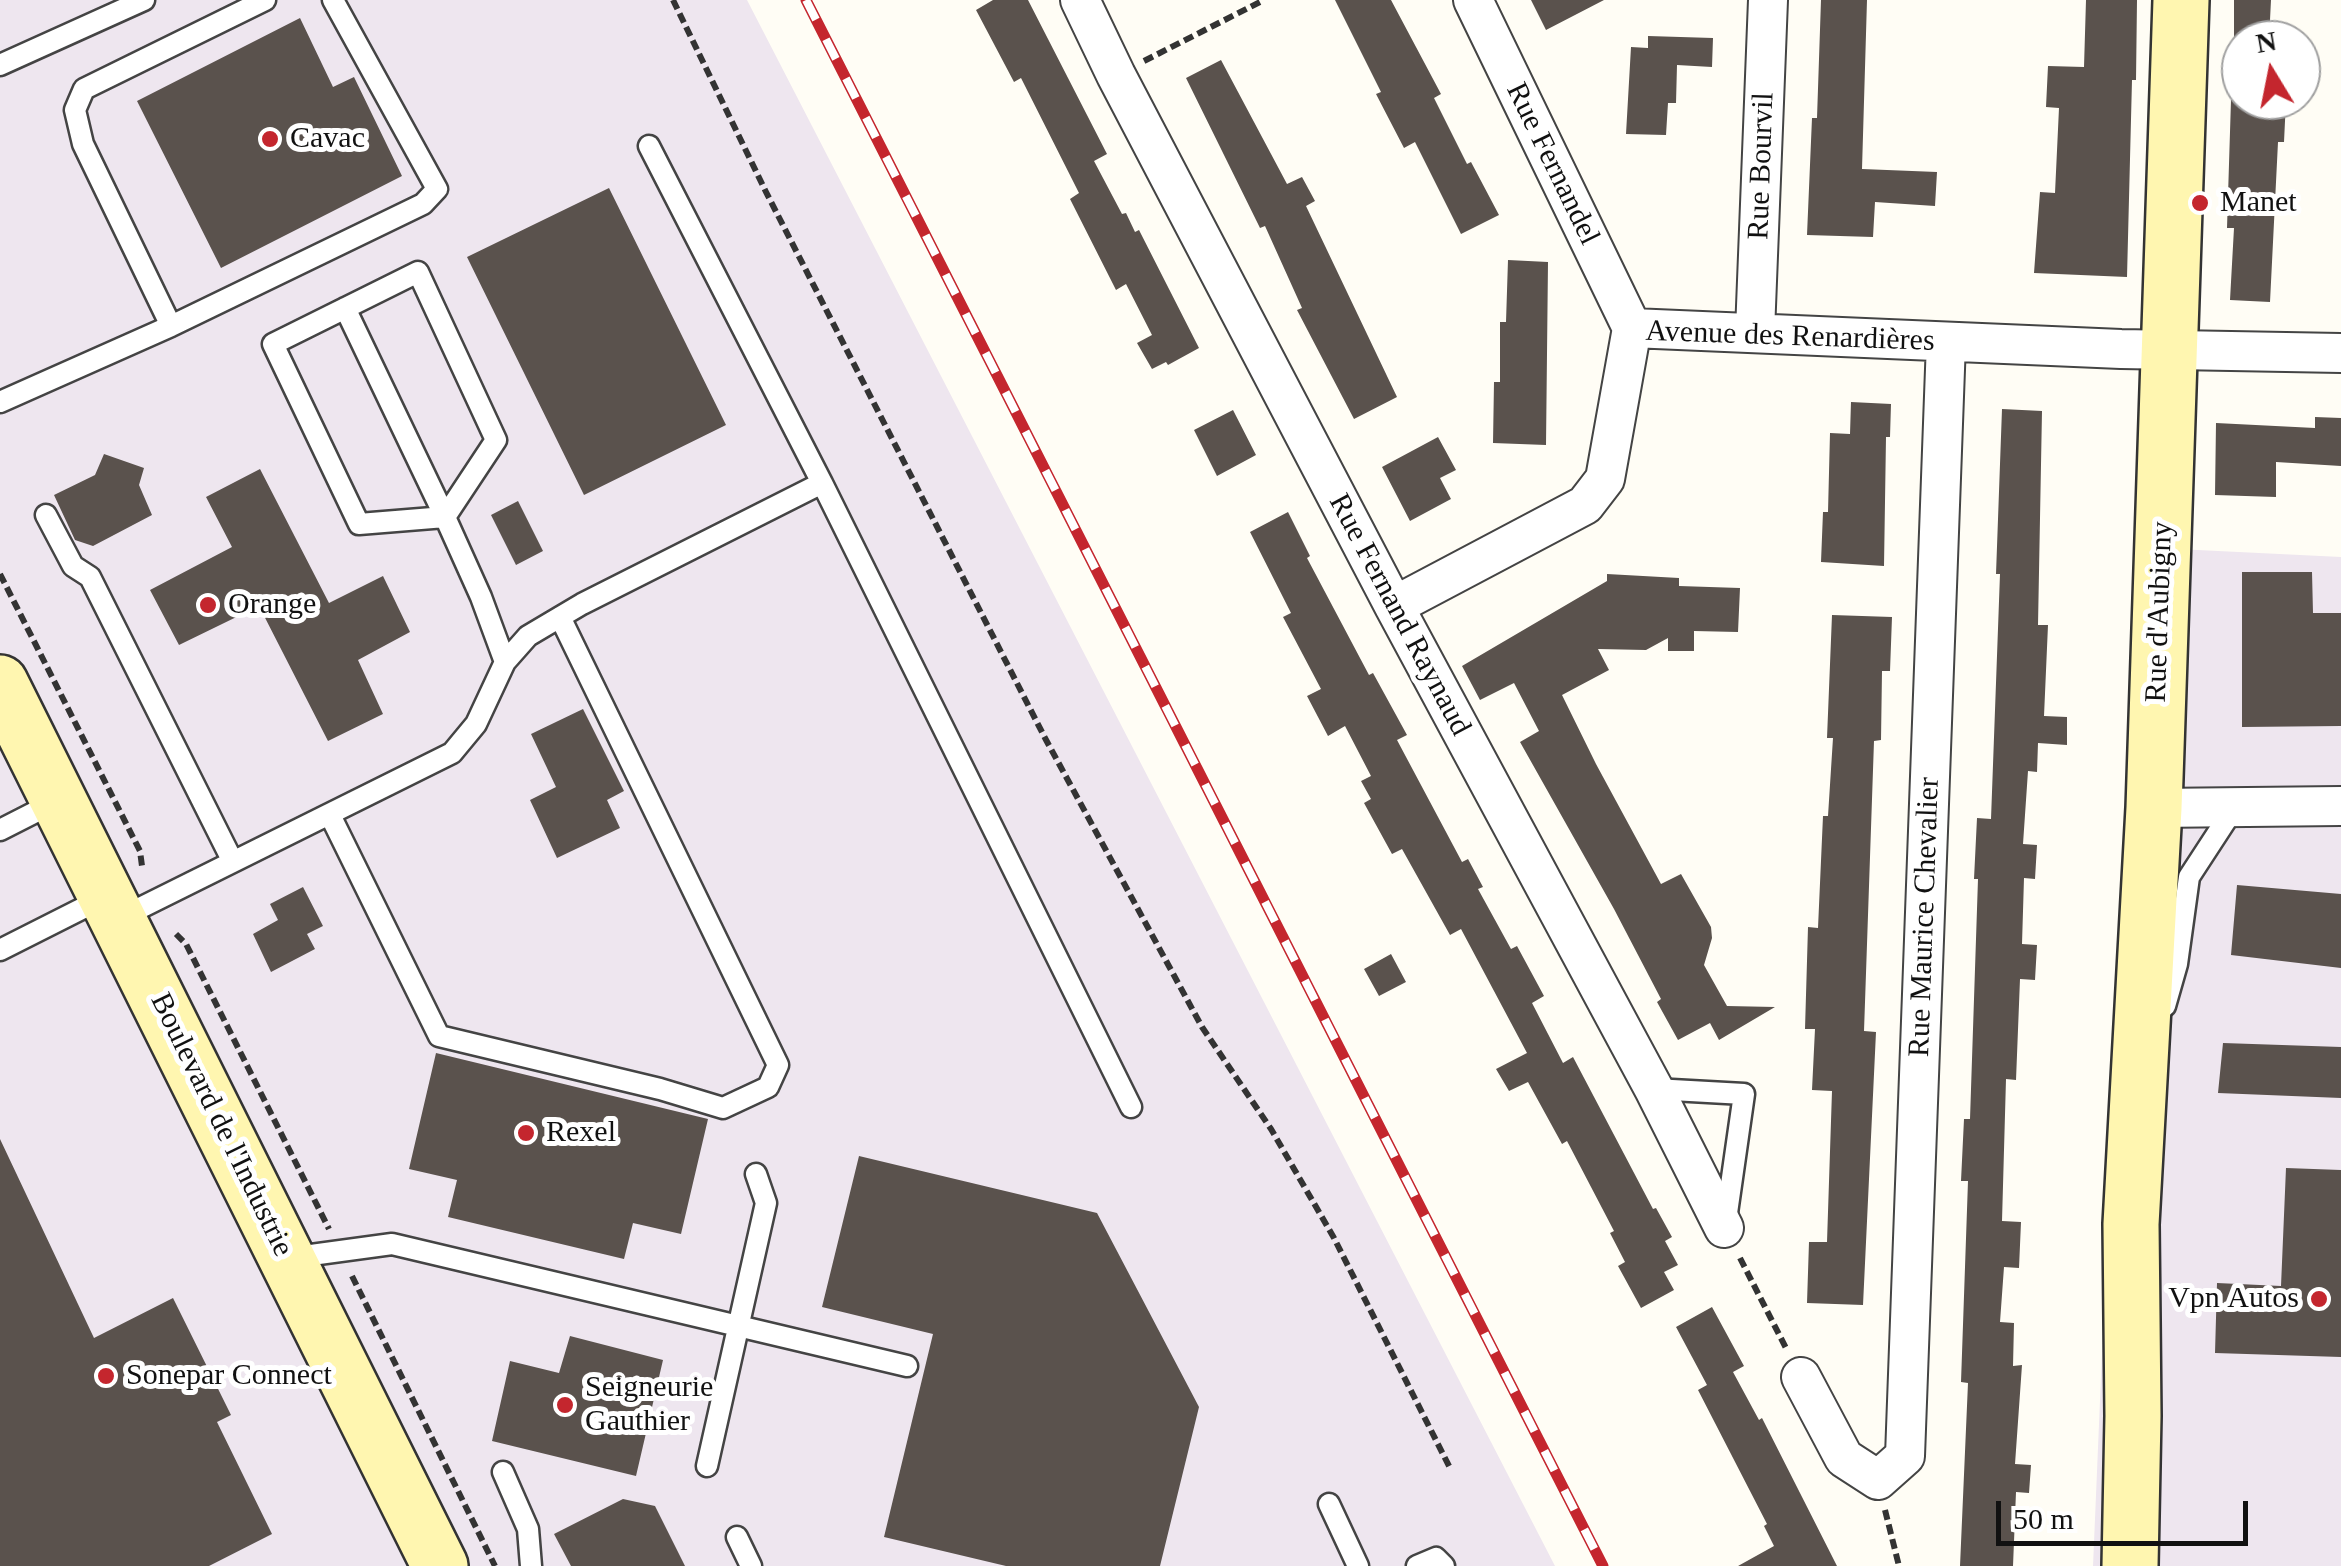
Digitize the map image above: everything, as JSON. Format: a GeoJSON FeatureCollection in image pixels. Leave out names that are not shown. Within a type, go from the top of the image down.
{"type":"FeatureCollection","features":[{"type":"Feature","properties":{"kind":"main road","name":"Rue d'Aubigny"},"geometry":{"type":"LineString","coordinates":[[2095,1566],[2106,1416],[2130,1224],[2154,808],[2181,0]]}},
{"type":"Feature","properties":{"kind":"main road","name":"Boulevard de l'Industrie"},"geometry":{"type":"LineString","coordinates":[[0,684],[59,800],[126,905],[287,1258],[440,1566]]}},
{"type":"Feature","properties":{"kind":"main road","name":"Rue d'Aubigny"},"geometry":{"type":"LineString","coordinates":[[2130,1224],[2130,1566]]}},
{"type":"Feature","properties":{"kind":"street","name":"Rue Fernand Raynaud"},"geometry":{"type":"LineString","coordinates":[[1080,0],[1394,606],[1654,1089],[1724,1228]]}},
{"type":"Feature","properties":{"kind":"street","name":"Rue Fernandel"},"geometry":{"type":"LineString","coordinates":[[1473,0],[1632,328]]}},
{"type":"Feature","properties":{"kind":"street","name":"Rue Bourvil"},"geometry":{"type":"LineString","coordinates":[[1755,332],[1768,0]]}},
{"type":"Feature","properties":{"kind":"street","name":"Avenue des Renardières"},"geometry":{"type":"LineString","coordinates":[[1394,606],[1585,505],[1605,480],[1632,328],[2167,350],[2341,353]]}},
{"type":"Feature","properties":{"kind":"street","name":"Rue Maurice Chevalier"},"geometry":{"type":"LineString","coordinates":[[1878,1480],[1905,1456],[1946,342]]}},
{"type":"Feature","properties":{"kind":"street"},"geometry":{"type":"LineString","coordinates":[[2154,808],[2341,806]]}},
{"type":"Feature","properties":{"kind":"street"},"geometry":{"type":"LineString","coordinates":[[1801,1377],[1844,1458],[1878,1480]]}},
{"type":"Feature","properties":{"kind":"lane"},"geometry":{"type":"LineString","coordinates":[[0,65],[144,0]]}},
{"type":"Feature","properties":{"kind":"lane"},"geometry":{"type":"LineString","coordinates":[[172,326],[83,144],[75,110],[84,89],[265,0]]}},
{"type":"Feature","properties":{"kind":"lane"},"geometry":{"type":"LineString","coordinates":[[0,402],[172,326],[423,204],[437,188],[332,0]]}},
{"type":"Feature","properties":{"kind":"lane"},"geometry":{"type":"LineString","coordinates":[[649,146],[822,483],[1131,1106]]}},
{"type":"Feature","properties":{"kind":"lane"},"geometry":{"type":"LineString","coordinates":[[418,272],[496,440],[445,517],[359,524],[272,344],[418,272]]}},
{"type":"Feature","properties":{"kind":"lane"},"geometry":{"type":"LineString","coordinates":[[344,308],[445,517],[505,662]]}},
{"type":"Feature","properties":{"kind":"lane"},"geometry":{"type":"LineString","coordinates":[[0,950],[126,905],[232,860],[452,753],[476,724],[505,662],[528,636],[822,483]]}},
{"type":"Feature","properties":{"kind":"lane"},"geometry":{"type":"LineString","coordinates":[[46,515],[74,566],[90,577],[232,860]]}},
{"type":"Feature","properties":{"kind":"lane"},"geometry":{"type":"LineString","coordinates":[[330,815],[440,1036],[723,1108],[768,1086],[778,1066],[560,617]]}},
{"type":"Feature","properties":{"kind":"lane"},"geometry":{"type":"LineString","coordinates":[[0,830],[59,800]]}},
{"type":"Feature","properties":{"kind":"lane"},"geometry":{"type":"LineString","coordinates":[[2137,1110],[2176,964],[2189,877],[2234,808]]}},
{"type":"Feature","properties":{"kind":"lane"},"geometry":{"type":"LineString","coordinates":[[1654,1089],[1744,1094],[1724,1228]]}},
{"type":"Feature","properties":{"kind":"lane"},"geometry":{"type":"LineString","coordinates":[[707,1466],[766,1204],[756,1174]]}},
{"type":"Feature","properties":{"kind":"lane"},"geometry":{"type":"LineString","coordinates":[[287,1258],[392,1244],[906,1366]]}},
{"type":"Feature","properties":{"kind":"lane"},"geometry":{"type":"LineString","coordinates":[[502,1472],[528,1529],[532,1566]]}},
{"type":"Feature","properties":{"kind":"lane"},"geometry":{"type":"LineString","coordinates":[[1329,1504],[1358,1566]]}},
{"type":"Feature","properties":{"kind":"lane"},"geometry":{"type":"LineString","coordinates":[[736,1537],[751,1566]]}},
{"type":"Feature","properties":{"kind":"lane"},"geometry":{"type":"LineString","coordinates":[[1417,1566],[1436,1558],[1444,1566]]}},
{"type":"Feature","properties":{"kind":"path"},"geometry":{"type":"LineString","coordinates":[[673,0],[766,192],[1045,738],[1202,1027],[1271,1129],[1334,1238],[1452,1470]]}},
{"type":"Feature","properties":{"kind":"path"},"geometry":{"type":"LineString","coordinates":[[1116,75],[1264,0]]}},
{"type":"Feature","properties":{"kind":"path"},"geometry":{"type":"LineString","coordinates":[[0,574],[140,851],[143,876],[126,905],[169,927],[186,944],[495,1566]]}},
{"type":"Feature","properties":{"kind":"path"},"geometry":{"type":"LineString","coordinates":[[1724,1228],[1801,1377]]}},
{"type":"Feature","properties":{"kind":"path"},"geometry":{"type":"LineString","coordinates":[[1878,1480],[1898,1566]]}},
{"type":"Feature","properties":{"kind":"shaded area"},"geometry":{"type":"Polygon","coordinates":[[[0,0],[747,0],[1555,1566],[0,1566],[0,0]]]}},
{"type":"Feature","properties":{"kind":"shaded area"},"geometry":{"type":"Polygon","coordinates":[[[2136,547],[2341,557],[2341,1566],[2093,1566],[2136,547]]]}},
{"type":"Feature","properties":{"kind":"building"},"geometry":{"type":"Polygon","coordinates":[[[993,0],[1028,0],[1107,154],[1094,161],[1122,214],[1126,213],[1135,232],[1139,230],[1199,348],[1168,365],[1166,362],[1152,369],[1137,343],[1152,335],[1126,284],[1116,290],[1070,199],[1079,193],[1021,78],[1014,82],[976,10],[993,0]]]}},
{"type":"Feature","properties":{"kind":"building"},"geometry":{"type":"Polygon","coordinates":[[[1335,0],[1391,0],[1441,94],[1434,98],[1467,164],[1471,162],[1499,215],[1461,234],[1415,142],[1404,148],[1335,0]]]}},
{"type":"Feature","properties":{"kind":"building"},"geometry":{"type":"Polygon","coordinates":[[[1531,0],[1604,0],[1546,30],[1531,0]]]}},
{"type":"Feature","properties":{"kind":"building"},"geometry":{"type":"Polygon","coordinates":[[[1821,0],[1867,0],[1862,169],[1937,172],[1935,206],[1875,202],[1873,237],[1807,235],[1812,118],[1817,118],[1821,0]]]}},
{"type":"Feature","properties":{"kind":"building"},"geometry":{"type":"Polygon","coordinates":[[[2086,0],[2137,0],[2127,277],[2034,273],[2040,192],[2055,193],[2059,108],[2046,107],[2048,66],[2084,67],[2086,0]]]}},
{"type":"Feature","properties":{"kind":"building"},"geometry":{"type":"Polygon","coordinates":[[[2234,0],[2271,0],[2270,20],[2234,20],[2234,0]]]}},
{"type":"Feature","properties":{"kind":"building","name":"Cavac"},"geometry":{"type":"Polygon","coordinates":[[[300,18],[333,87],[354,77],[402,176],[221,268],[137,101],[300,18]]]}},
{"type":"Feature","properties":{"kind":"building"},"geometry":{"type":"Polygon","coordinates":[[[1648,36],[1713,38],[1712,67],[1677,65],[1676,103],[1668,103],[1666,135],[1626,134],[1631,47],[1648,48],[1648,36]]]}},
{"type":"Feature","properties":{"kind":"building"},"geometry":{"type":"Polygon","coordinates":[[[1221,60],[1287,184],[1302,177],[1315,201],[1306,206],[1397,397],[1354,419],[1297,310],[1302,308],[1265,226],[1260,228],[1186,78],[1221,60]]]}},
{"type":"Feature","properties":{"kind":"building"},"geometry":{"type":"Polygon","coordinates":[[[2230,120],[2285,120],[2284,142],[2278,142],[2270,302],[2230,300],[2234,228],[2227,228],[2230,120]]]}},
{"type":"Feature","properties":{"kind":"building"},"geometry":{"type":"Polygon","coordinates":[[[609,188],[726,425],[584,495],[467,257],[609,188]]]}},
{"type":"Feature","properties":{"kind":"building"},"geometry":{"type":"Polygon","coordinates":[[[1508,260],[1548,262],[1546,445],[1493,443],[1494,382],[1500,382],[1500,322],[1506,322],[1508,260]]]}},
{"type":"Feature","properties":{"kind":"building"},"geometry":{"type":"Polygon","coordinates":[[[1851,402],[1891,404],[1890,437],[1886,437],[1884,566],[1821,562],[1823,512],[1828,512],[1830,433],[1850,434],[1851,402]]]}},
{"type":"Feature","properties":{"kind":"building"},"geometry":{"type":"Polygon","coordinates":[[[2002,409],[2042,411],[2038,625],[2048,625],[2044,716],[2067,717],[2067,745],[2038,743],[2037,772],[2028,771],[2023,844],[2037,845],[2035,879],[2024,878],[2022,944],[2037,945],[2035,980],[2020,979],[2016,1080],[2006,1079],[2002,1221],[2021,1222],[2019,1268],[2004,1267],[2000,1322],[2014,1323],[2013,1366],[2022,1365],[2015,1464],[2031,1465],[2029,1493],[2016,1492],[2013,1566],[1960,1566],[1968,1383],[1961,1382],[1968,1181],[1961,1181],[1964,1119],[1970,1119],[1977,818],[1991,819],[2002,409]]]}},
{"type":"Feature","properties":{"kind":"building"},"geometry":{"type":"Polygon","coordinates":[[[1233,410],[1256,455],[1217,476],[1194,430],[1233,410]]]}},
{"type":"Feature","properties":{"kind":"building"},"geometry":{"type":"Polygon","coordinates":[[[2315,417],[2341,418],[2341,466],[2276,462],[2276,497],[2215,495],[2216,423],[2315,428],[2315,417]]]}},
{"type":"Feature","properties":{"kind":"building"},"geometry":{"type":"Polygon","coordinates":[[[1438,437],[1456,470],[1440,478],[1451,499],[1410,521],[1382,467],[1438,437]]]}},
{"type":"Feature","properties":{"kind":"building"},"geometry":{"type":"Polygon","coordinates":[[[104,454],[144,468],[139,485],[152,515],[93,546],[75,540],[54,495],[95,475],[104,454]]]}},
{"type":"Feature","properties":{"kind":"building","name":"Orange"},"geometry":{"type":"Polygon","coordinates":[[[260,469],[329,603],[383,576],[410,632],[358,660],[383,714],[328,741],[259,606],[179,645],[150,590],[232,547],[206,497],[260,469]]]}},
{"type":"Feature","properties":{"kind":"building"},"geometry":{"type":"Polygon","coordinates":[[[518,501],[543,551],[516,565],[491,515],[518,501]]]}},
{"type":"Feature","properties":{"kind":"building"},"geometry":{"type":"Polygon","coordinates":[[[1288,512],[1310,556],[1307,558],[1369,675],[1373,673],[1407,735],[1397,740],[1462,862],[1468,859],[1483,887],[1478,889],[1511,949],[1517,946],[1544,996],[1532,1003],[1563,1063],[1573,1057],[1653,1209],[1656,1208],[1672,1237],[1665,1241],[1678,1265],[1664,1272],[1674,1290],[1641,1308],[1618,1266],[1625,1262],[1610,1233],[1614,1231],[1567,1141],[1562,1144],[1528,1082],[1509,1091],[1496,1069],[1527,1053],[1461,929],[1450,935],[1402,849],[1392,854],[1364,803],[1371,799],[1361,781],[1371,776],[1345,726],[1328,736],[1307,696],[1321,689],[1283,617],[1291,613],[1250,532],[1288,512]]]}},
{"type":"Feature","properties":{"kind":"building"},"geometry":{"type":"Polygon","coordinates":[[[2242,572],[2312,572],[2313,613],[2341,613],[2341,726],[2242,727],[2242,572]]]}},
{"type":"Feature","properties":{"kind":"building"},"geometry":{"type":"Polygon","coordinates":[[[1607,574],[1679,578],[1679,586],[1740,588],[1738,632],[1694,631],[1694,651],[1668,651],[1668,638],[1646,650],[1598,649],[1609,670],[1562,695],[1661,884],[1681,874],[1711,927],[1704,965],[1727,1006],[1775,1007],[1719,1040],[1710,1023],[1678,1040],[1614,909],[1520,742],[1539,731],[1514,683],[1480,700],[1462,666],[1607,581],[1607,574]]]}},
{"type":"Feature","properties":{"kind":"building"},"geometry":{"type":"Polygon","coordinates":[[[1832,615],[1892,617],[1890,671],[1882,671],[1881,740],[1874,741],[1864,1031],[1876,1032],[1863,1305],[1807,1303],[1809,1242],[1827,1242],[1832,1091],[1812,1090],[1815,1029],[1805,1029],[1808,927],[1818,928],[1823,816],[1828,816],[1833,738],[1827,738],[1832,615]]]}},
{"type":"Feature","properties":{"kind":"building"},"geometry":{"type":"Polygon","coordinates":[[[583,709],[624,791],[607,800],[620,828],[557,858],[530,800],[556,787],[531,734],[583,709]]]}},
{"type":"Feature","properties":{"kind":"building"},"geometry":{"type":"Polygon","coordinates":[[[2237,885],[2341,894],[2341,968],[2231,955],[2237,885]]]}},
{"type":"Feature","properties":{"kind":"building"},"geometry":{"type":"Polygon","coordinates":[[[303,887],[323,926],[307,934],[315,949],[271,972],[253,934],[278,920],[270,904],[303,887]]]}},
{"type":"Feature","properties":{"kind":"building"},"geometry":{"type":"Polygon","coordinates":[[[1391,954],[1406,982],[1379,996],[1364,969],[1391,954]]]}},
{"type":"Feature","properties":{"kind":"building"},"geometry":{"type":"Polygon","coordinates":[[[2223,1043],[2341,1047],[2341,1098],[2218,1093],[2223,1043]]]}},
{"type":"Feature","properties":{"kind":"building"},"geometry":{"type":"Polygon","coordinates":[[[436,1053],[708,1119],[681,1234],[633,1223],[624,1259],[448,1217],[457,1180],[409,1169],[436,1053]]]}},
{"type":"Feature","properties":{"kind":"building","name":"Sonepar Connect"},"geometry":{"type":"Polygon","coordinates":[[[0,1139],[94,1338],[173,1298],[231,1415],[217,1422],[272,1534],[209,1566],[0,1566],[0,1139]]]}},
{"type":"Feature","properties":{"kind":"building"},"geometry":{"type":"Polygon","coordinates":[[[859,1156],[1097,1213],[1199,1407],[1160,1566],[1006,1566],[884,1537],[933,1334],[822,1307],[859,1156]]]}},
{"type":"Feature","properties":{"kind":"building"},"geometry":{"type":"Polygon","coordinates":[[[2286,1168],[2341,1170],[2341,1357],[2215,1353],[2217,1283],[2281,1286],[2286,1168]]]}},
{"type":"Feature","properties":{"kind":"building"},"geometry":{"type":"Polygon","coordinates":[[[1712,1307],[1744,1366],[1733,1372],[1759,1420],[1762,1418],[1837,1566],[1738,1566],[1774,1546],[1764,1526],[1767,1524],[1698,1390],[1707,1385],[1676,1327],[1712,1307]]]}},
{"type":"Feature","properties":{"kind":"building"},"geometry":{"type":"Polygon","coordinates":[[[570,1336],[663,1360],[636,1476],[492,1441],[510,1361],[559,1373],[570,1336]]]}},
{"type":"Feature","properties":{"kind":"building"},"geometry":{"type":"Polygon","coordinates":[[[623,1499],[655,1506],[685,1566],[571,1566],[554,1534],[623,1499]]]}},
{"type":"Feature","properties":{"kind":"railway"},"geometry":{"type":"LineString","coordinates":[[806,0],[1603,1566]]}},
{"type":"Feature","properties":{"kind":"place","name":"Cavac"},"geometry":{"type":"Point","coordinates":[270,139]}},
{"type":"Feature","properties":{"kind":"place","name":"Manet"},"geometry":{"type":"Point","coordinates":[2200,203]}},
{"type":"Feature","properties":{"kind":"place","name":"Orange"},"geometry":{"type":"Point","coordinates":[208,605]}},
{"type":"Feature","properties":{"kind":"place","name":"Rexel"},"geometry":{"type":"Point","coordinates":[526,1133]}},
{"type":"Feature","properties":{"kind":"place","name":"Vpn Autos"},"geometry":{"type":"Point","coordinates":[2319,1299]}},
{"type":"Feature","properties":{"kind":"place","name":"Sonepar Connect"},"geometry":{"type":"Point","coordinates":[106,1376]}},
{"type":"Feature","properties":{"kind":"place","name":"Seigneurie Gauthier"},"geometry":{"type":"Point","coordinates":[565,1405]}}]}
